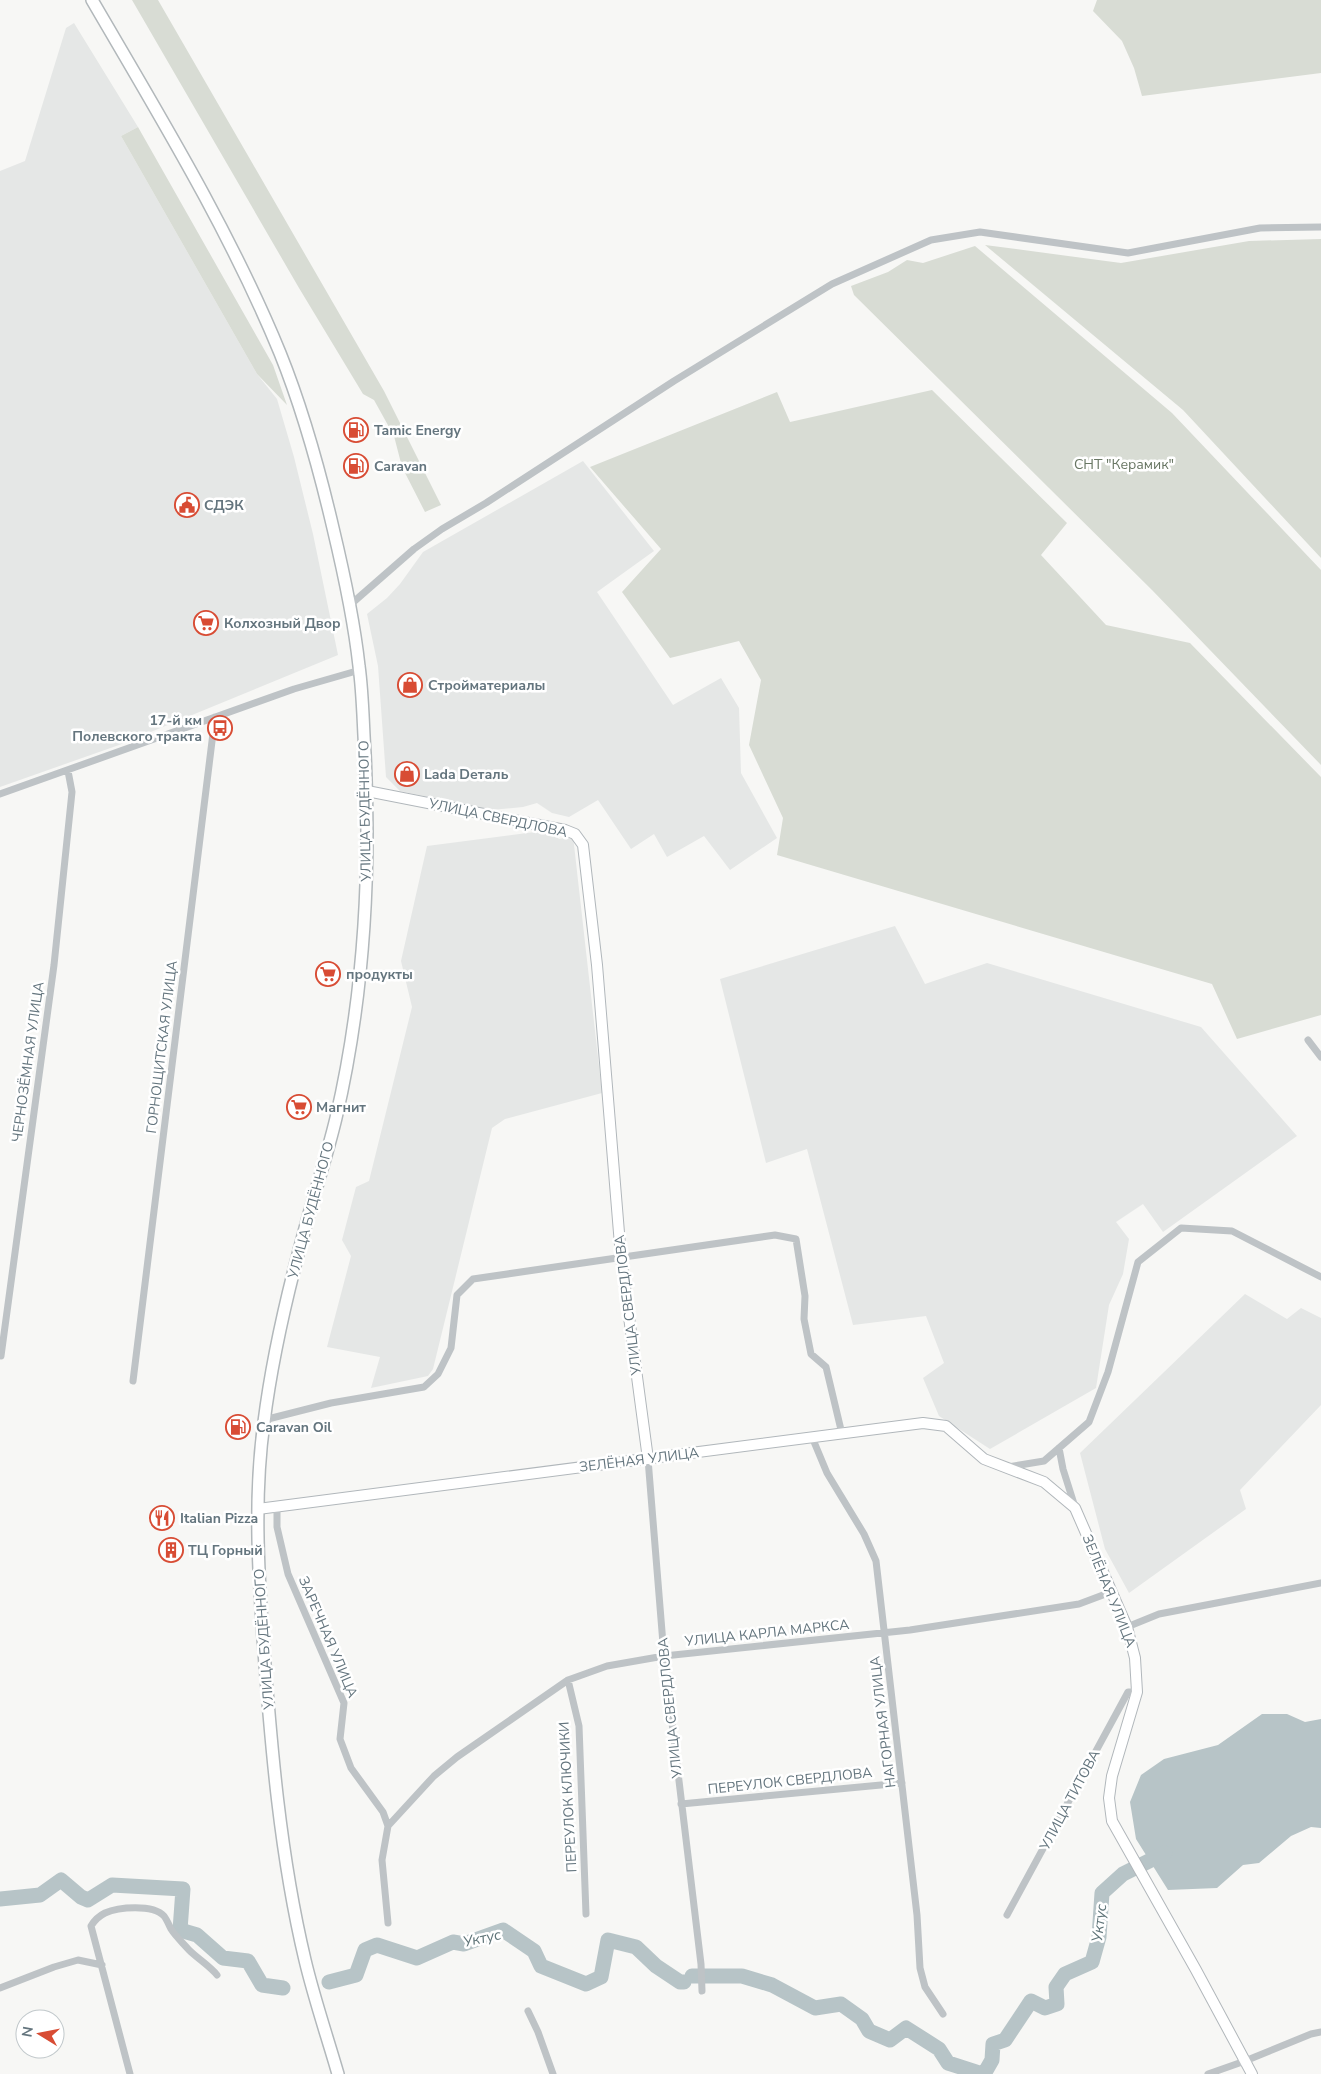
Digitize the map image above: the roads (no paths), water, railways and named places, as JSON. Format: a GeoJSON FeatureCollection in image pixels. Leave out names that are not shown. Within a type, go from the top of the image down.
{"type":"FeatureCollection","features":[{"type":"Feature","properties":{"kind":"main road","name":"УЛИЦА БУДЁННОГО"},"geometry":{"type":"LineString","coordinates":[[92,0],[196,180],[244,272],[279,350],[308,429],[326,499],[350,605],[360,670],[367,791],[368,856],[357,1005],[335,1122],[302,1236],[289,1292],[264,1420],[258,1509],[260,1595],[268,1700],[284,1842],[305,1960],[338,2074]]}},
{"type":"Feature","properties":{"kind":"street"},"geometry":{"type":"LineString","coordinates":[[350,605],[424,541],[674,381],[832,284],[931,240],[980,232],[1128,253],[1260,228],[1321,227]]}},
{"type":"Feature","properties":{"kind":"street"},"geometry":{"type":"LineString","coordinates":[[0,794],[303,686],[360,670]]}},
{"type":"Feature","properties":{"kind":"street","name":"ГОРНОЩИТСКАЯ УЛИЦА"},"geometry":{"type":"LineString","coordinates":[[133,1381],[215,717]]}},
{"type":"Feature","properties":{"kind":"street","name":"ЧЕРНОЗЁМНАЯ УЛИЦА"},"geometry":{"type":"LineString","coordinates":[[1,1356],[55,955],[72,792],[68,771]]}},
{"type":"Feature","properties":{"kind":"street","name":"УЛИЦА СВЕРДЛОВА"},"geometry":{"type":"LineString","coordinates":[[367,791],[565,830],[575,834],[580,839],[584,852],[597,966],[621,1257],[648,1459],[664,1656],[680,1804],[701,1964],[702,1991]]}},
{"type":"Feature","properties":{"kind":"street"},"geometry":{"type":"LineString","coordinates":[[1308,1040],[1321,1057]]}},
{"type":"Feature","properties":{"kind":"street"},"geometry":{"type":"LineString","coordinates":[[1008,1467],[1044,1461],[1089,1422],[1108,1372],[1138,1262],[1181,1228],[1232,1231],[1321,1277]]}},
{"type":"Feature","properties":{"kind":"street"},"geometry":{"type":"LineString","coordinates":[[264,1420],[331,1403],[424,1387],[438,1374],[451,1348],[456,1295],[473,1279],[775,1235],[796,1239],[805,1296],[804,1319],[811,1354],[826,1367],[842,1434]]}},
{"type":"Feature","properties":{"kind":"street","name":"ЗЕЛЁНАЯ УЛИЦА"},"geometry":{"type":"LineString","coordinates":[[258,1509],[923,1423],[946,1426],[984,1458],[1044,1482],[1076,1508],[1126,1627],[1135,1658],[1137,1692],[1112,1776],[1109,1798],[1112,1821],[1245,2061]]}},
{"type":"Feature","properties":{"kind":"street","name":"НАГОРНАЯ УЛИЦА"},"geometry":{"type":"LineString","coordinates":[[812,1437],[827,1473],[860,1525],[876,1561],[917,1915],[920,1968],[925,1987],[943,2014]]}},
{"type":"Feature","properties":{"kind":"street"},"geometry":{"type":"LineString","coordinates":[[1060,1448],[1063,1469],[1076,1508]]}},
{"type":"Feature","properties":{"kind":"street","name":"ЗАРЕЧНАЯ УЛИЦА"},"geometry":{"type":"LineString","coordinates":[[277,1506],[277,1528],[288,1574],[344,1702],[340,1739],[351,1768],[383,1812],[388,1826]]}},
{"type":"Feature","properties":{"kind":"street"},"geometry":{"type":"LineString","coordinates":[[1126,1627],[1159,1614],[1321,1582]]}},
{"type":"Feature","properties":{"kind":"street","name":"УЛИЦА КАРЛА МАРКСА"},"geometry":{"type":"LineString","coordinates":[[388,1826],[434,1776],[457,1757],[568,1680],[607,1666],[664,1656],[885,1633],[1080,1604],[1111,1592]]}},
{"type":"Feature","properties":{"kind":"street","name":"ПЕРЕУЛОК КЛЮЧИКИ"},"geometry":{"type":"LineString","coordinates":[[568,1680],[579,1726],[586,1914]]}},
{"type":"Feature","properties":{"kind":"street","name":"УЛИЦА ТИТОВА"},"geometry":{"type":"LineString","coordinates":[[1007,1916],[1128,1692],[1137,1692]]}},
{"type":"Feature","properties":{"kind":"street","name":"ПЕРЕУЛОК СВЕРДЛОВА"},"geometry":{"type":"LineString","coordinates":[[680,1804],[902,1783]]}},
{"type":"Feature","properties":{"kind":"street"},"geometry":{"type":"LineString","coordinates":[[388,1826],[382,1860],[388,1923]]}},
{"type":"Feature","properties":{"kind":"street"},"geometry":{"type":"LineString","coordinates":[[130,2074],[91,1926],[95,1920],[105,1913],[136,1908],[150,1909],[163,1915],[172,1931],[217,1975]]}},
{"type":"Feature","properties":{"kind":"street"},"geometry":{"type":"LineString","coordinates":[[0,1988],[54,1967],[78,1960],[102,1965]]}},
{"type":"Feature","properties":{"kind":"street"},"geometry":{"type":"LineString","coordinates":[[528,2012],[538,2032],[553,2074]]}},
{"type":"Feature","properties":{"kind":"street"},"geometry":{"type":"LineString","coordinates":[[1208,2074],[1311,2034],[1321,2032]]}},
{"type":"Feature","properties":{"kind":"street"},"geometry":{"type":"LineString","coordinates":[[1245,2061],[1252,2074]]}},
{"type":"Feature","properties":{"kind":"waterway","name":"Уктус"},"geometry":{"type":"LineString","coordinates":[[984,2074],[992,2060],[993,2044],[1005,2040],[1031,2001],[1045,2008],[1057,2004],[1056,1987],[1065,1974],[1092,1962],[1099,1937],[1102,1893],[1123,1874],[1165,1853]]}},
{"type":"Feature","properties":{"kind":"waterway","name":"Уктус"},"geometry":{"type":"LineString","coordinates":[[0,1899],[40,1895],[61,1880],[81,1897],[88,1900],[112,1885],[183,1889],[180,1930],[197,1935],[223,1958],[248,1961],[262,1985],[283,1988]]}},
{"type":"Feature","properties":{"kind":"waterway","name":"Уктус"},"geometry":{"type":"LineString","coordinates":[[329,1982],[356,1975],[365,1950],[377,1945],[417,1958],[453,1942],[464,1944],[503,1930],[534,1951],[541,1966],[586,1984],[601,1977],[608,1940],[636,1947],[656,1966],[680,1982],[684,1982]]}},
{"type":"Feature","properties":{"kind":"waterway","name":"Уктус"},"geometry":{"type":"LineString","coordinates":[[692,1976],[742,1976],[772,1985],[815,2008],[841,2004],[862,2019],[869,2031],[890,2040],[906,2028],[939,2049],[948,2063],[982,2074]]}},
{"type":"Feature","properties":{"kind":"place","name":"Tamic Еnergy"},"geometry":{"type":"Point","coordinates":[356,430]}},
{"type":"Feature","properties":{"kind":"place","name":"Caravan"},"geometry":{"type":"Point","coordinates":[356,466]}},
{"type":"Feature","properties":{"kind":"place","name":"СДЭК"},"geometry":{"type":"Point","coordinates":[187,505]}},
{"type":"Feature","properties":{"kind":"place","name":"Колхозный Двор"},"geometry":{"type":"Point","coordinates":[206,623]}},
{"type":"Feature","properties":{"kind":"place","name":"Стройматериалы"},"geometry":{"type":"Point","coordinates":[410,685]}},
{"type":"Feature","properties":{"kind":"place","name":"17-й км Полевского тракта"},"geometry":{"type":"Point","coordinates":[220,728]}},
{"type":"Feature","properties":{"kind":"place","name":"Lada Dеталь"},"geometry":{"type":"Point","coordinates":[407,774]}},
{"type":"Feature","properties":{"kind":"place","name":"продукты"},"geometry":{"type":"Point","coordinates":[328,974]}},
{"type":"Feature","properties":{"kind":"place","name":"Магнит"},"geometry":{"type":"Point","coordinates":[299,1107]}},
{"type":"Feature","properties":{"kind":"place","name":"Caravan Oil"},"geometry":{"type":"Point","coordinates":[238,1427]}},
{"type":"Feature","properties":{"kind":"place","name":"Italian Pizza"},"geometry":{"type":"Point","coordinates":[162,1518]}},
{"type":"Feature","properties":{"kind":"place","name":"ТЦ Горный"},"geometry":{"type":"Point","coordinates":[171,1550]}},
{"type":"Feature","properties":{"kind":"park label","name":"СНТ \"Керамик\""},"geometry":{"type":"Point","coordinates":[1124,464]}}]}
